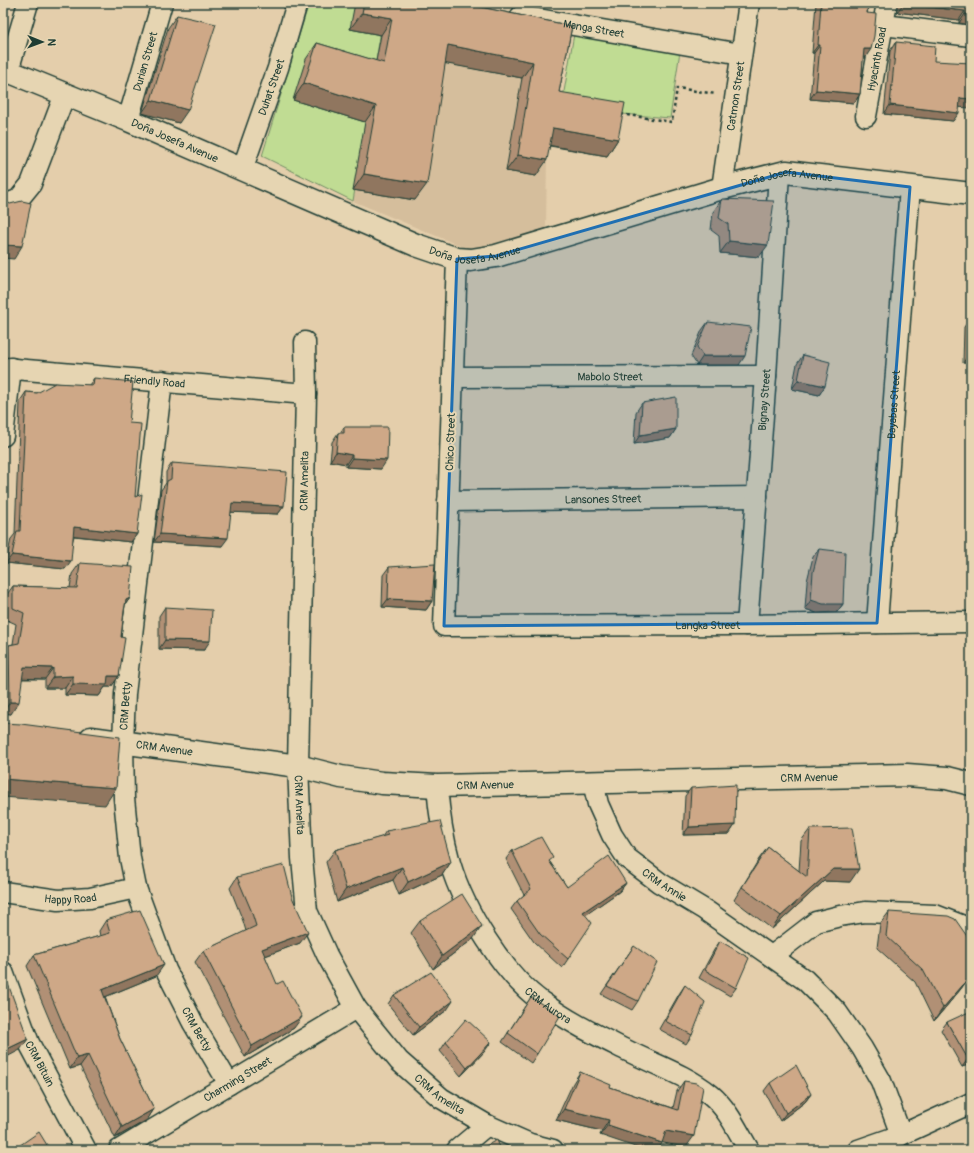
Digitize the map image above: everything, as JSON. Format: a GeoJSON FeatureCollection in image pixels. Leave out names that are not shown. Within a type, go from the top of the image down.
{"type":"FeatureCollection","features":[{"type":"Feature","properties":{"kind":"street"},"geometry":{"type":"LineString","coordinates":[[5,70],[28,3]]}},
{"type":"Feature","properties":{"kind":"street","name":"Durian Street"},"geometry":{"type":"LineString","coordinates":[[128,120],[162,3]]}},
{"type":"Feature","properties":{"kind":"street","name":"Duhat Street"},"geometry":{"type":"LineString","coordinates":[[242,170],[278,68],[297,3]]}},
{"type":"Feature","properties":{"kind":"street","name":"Catmon Street"},"geometry":{"type":"LineString","coordinates":[[722,188],[749,3]]}},
{"type":"Feature","properties":{"kind":"street","name":"Hyacinth Road"},"geometry":{"type":"LineString","coordinates":[[866,116],[887,3]]}},
{"type":"Feature","properties":{"kind":"street","name":"Manga Street"},"geometry":{"type":"LineString","coordinates":[[500,12],[741,54]]}},
{"type":"Feature","properties":{"kind":"street"},"geometry":{"type":"LineString","coordinates":[[884,25],[971,36]]}},
{"type":"Feature","properties":{"kind":"street","name":"Doña Josefa Avenue"},"geometry":{"type":"LineString","coordinates":[[5,70],[128,120],[416,245],[457,259],[470,260],[496,256],[722,188],[786,172],[971,194]]}},
{"type":"Feature","properties":{"kind":"street"},"geometry":{"type":"LineString","coordinates":[[3,205],[18,200],[31,184],[65,94]]}},
{"type":"Feature","properties":{"kind":"street","name":"Bignay Street"},"geometry":{"type":"LineString","coordinates":[[747,625],[766,376],[779,174]]}},
{"type":"Feature","properties":{"kind":"street","name":"Bayabas Street"},"geometry":{"type":"LineString","coordinates":[[877,623],[910,186]]}},
{"type":"Feature","properties":{"kind":"street","name":"Chico Street"},"geometry":{"type":"LineString","coordinates":[[444,626],[457,259]]}},
{"type":"Feature","properties":{"kind":"street","name":"CRM Amelita"},"geometry":{"type":"LineString","coordinates":[[305,342],[306,394],[298,766],[302,858],[307,911],[327,955],[356,1008],[399,1061],[441,1098],[487,1125],[530,1144],[553,1150]]}},
{"type":"Feature","properties":{"kind":"street"},"geometry":{"type":"LineString","coordinates":[[3,436],[7,368]]}},
{"type":"Feature","properties":{"kind":"street","name":"Friendly Road"},"geometry":{"type":"LineString","coordinates":[[7,368],[306,394]]}},
{"type":"Feature","properties":{"kind":"street","name":"Mabolo Street"},"geometry":{"type":"LineString","coordinates":[[453,378],[766,376]]}},
{"type":"Feature","properties":{"kind":"street","name":"CRM Betty"},"geometry":{"type":"LineString","coordinates":[[162,381],[125,694],[123,742],[124,798],[130,858],[136,888],[166,970],[193,1022],[229,1084]]}},
{"type":"Feature","properties":{"kind":"street","name":"Lansones Street"},"geometry":{"type":"LineString","coordinates":[[448,501],[757,497]]}},
{"type":"Feature","properties":{"kind":"street","name":"Langka Street"},"geometry":{"type":"LineString","coordinates":[[444,626],[747,625],[971,622]]}},
{"type":"Feature","properties":{"kind":"street","name":"CRM Avenue"},"geometry":{"type":"LineString","coordinates":[[71,735],[298,766],[341,777],[382,783],[437,786],[907,775],[948,778],[971,784]]}},
{"type":"Feature","properties":{"kind":"street","name":"CRM Annie"},"geometry":{"type":"LineString","coordinates":[[593,782],[598,804],[603,816],[612,835],[627,858],[660,883],[705,910],[805,980],[837,1012],[862,1048],[882,1081],[901,1135]]}},
{"type":"Feature","properties":{"kind":"street","name":"CRM Aurora"},"geometry":{"type":"LineString","coordinates":[[437,786],[442,830],[451,865],[470,909],[488,942],[510,970],[542,1002],[624,1049],[677,1073],[712,1096],[731,1119],[748,1150]]}},
{"type":"Feature","properties":{"kind":"street","name":"Happy Road"},"geometry":{"type":"LineString","coordinates":[[3,892],[58,900],[90,898],[136,888]]}},
{"type":"Feature","properties":{"kind":"street"},"geometry":{"type":"LineString","coordinates":[[772,956],[816,922],[865,912],[935,915],[971,929]]}},
{"type":"Feature","properties":{"kind":"street","name":"CRM Bituin"},"geometry":{"type":"LineString","coordinates":[[3,972],[29,1043],[86,1150]]}},
{"type":"Feature","properties":{"kind":"street","name":"Charming Street"},"geometry":{"type":"LineString","coordinates":[[119,1150],[356,1008]]}},
{"type":"Feature","properties":{"kind":"street"},"geometry":{"type":"LineString","coordinates":[[858,1150],[901,1135],[971,1103]]}},
{"type":"Feature","properties":{"kind":"street"},"geometry":{"type":"LineString","coordinates":[[457,1150],[487,1125]]}},
{"type":"Feature","properties":{"kind":"path"},"geometry":{"type":"LineString","coordinates":[[613,113],[672,122],[677,88],[735,97]]}},
{"type":"Feature","properties":{"kind":"highlighted area"},"geometry":{"type":"Polygon","coordinates":[[[786,172],[910,187],[877,623],[444,626],[457,259],[496,256],[786,172]]]}},
{"type":"Feature","properties":{"kind":"shaded area"},"geometry":{"type":"Polygon","coordinates":[[[569,34],[547,153],[546,229],[470,250],[353,201],[378,52],[569,34]]]}},
{"type":"Feature","properties":{"kind":"green space"},"geometry":{"type":"Polygon","coordinates":[[[309,3],[363,3],[385,6],[353,201],[262,156],[309,3]]]}},
{"type":"Feature","properties":{"kind":"green space"},"geometry":{"type":"Polygon","coordinates":[[[574,34],[680,51],[670,118],[561,109],[574,34]]]}},
{"type":"Feature","properties":{"kind":"building"},"geometry":{"type":"Polygon","coordinates":[[[364,3],[461,3],[572,26],[559,92],[625,103],[618,139],[553,128],[547,160],[518,155],[533,62],[448,45],[427,184],[364,174],[376,106],[304,83],[317,43],[384,63],[392,18],[362,13],[364,3]]]}},
{"type":"Feature","properties":{"kind":"building"},"geometry":{"type":"Polygon","coordinates":[[[821,3],[868,3],[867,13],[876,14],[871,49],[864,49],[860,94],[816,90],[820,45],[818,45],[821,3]]]}},
{"type":"Feature","properties":{"kind":"building"},"geometry":{"type":"Polygon","coordinates":[[[903,3],[971,3],[971,15],[965,14],[965,11],[903,3]]]}},
{"type":"Feature","properties":{"kind":"building"},"geometry":{"type":"Polygon","coordinates":[[[177,15],[216,24],[188,110],[151,100],[177,15]]]}},
{"type":"Feature","properties":{"kind":"building"},"geometry":{"type":"Polygon","coordinates":[[[896,42],[935,46],[934,61],[971,63],[971,99],[960,98],[959,113],[890,105],[896,42]]]}},
{"type":"Feature","properties":{"kind":"building"},"geometry":{"type":"Polygon","coordinates":[[[3,199],[10,204],[22,201],[31,203],[22,246],[3,245],[3,199]]]}},
{"type":"Feature","properties":{"kind":"building"},"geometry":{"type":"Polygon","coordinates":[[[722,199],[774,201],[768,245],[729,241],[728,224],[719,218],[722,199]]]}},
{"type":"Feature","properties":{"kind":"building"},"geometry":{"type":"Polygon","coordinates":[[[970,319],[971,354],[969,354],[970,319]]]}},
{"type":"Feature","properties":{"kind":"building"},"geometry":{"type":"Polygon","coordinates":[[[708,322],[751,327],[745,356],[703,356],[697,347],[708,322]]]}},
{"type":"Feature","properties":{"kind":"building"},"geometry":{"type":"Polygon","coordinates":[[[803,355],[830,362],[825,386],[798,380],[803,355]]]}},
{"type":"Feature","properties":{"kind":"building"},"geometry":{"type":"Polygon","coordinates":[[[94,378],[133,382],[129,423],[141,424],[135,497],[142,494],[137,534],[74,527],[71,561],[12,555],[17,531],[20,531],[26,392],[37,393],[55,383],[93,385],[94,378]]]}},
{"type":"Feature","properties":{"kind":"building"},"geometry":{"type":"Polygon","coordinates":[[[676,397],[676,429],[640,435],[642,403],[676,397]]]}},
{"type":"Feature","properties":{"kind":"building"},"geometry":{"type":"Polygon","coordinates":[[[344,427],[388,427],[387,460],[352,458],[352,455],[336,452],[338,433],[344,433],[344,427]]]}},
{"type":"Feature","properties":{"kind":"building"},"geometry":{"type":"Polygon","coordinates":[[[172,463],[287,472],[284,506],[232,503],[228,538],[160,534],[167,481],[171,479],[172,463]]]}},
{"type":"Feature","properties":{"kind":"building"},"geometry":{"type":"Polygon","coordinates":[[[819,549],[845,552],[843,604],[823,604],[811,600],[813,572],[819,549]]]}},
{"type":"Feature","properties":{"kind":"building"},"geometry":{"type":"Polygon","coordinates":[[[80,563],[133,567],[130,598],[126,600],[124,611],[121,637],[125,638],[119,676],[108,676],[107,685],[73,684],[73,676],[53,677],[53,668],[24,667],[19,702],[10,702],[9,645],[19,643],[24,613],[13,608],[13,586],[77,588],[80,563]]]}},
{"type":"Feature","properties":{"kind":"building"},"geometry":{"type":"Polygon","coordinates":[[[435,564],[432,601],[388,599],[389,567],[435,564]]]}},
{"type":"Feature","properties":{"kind":"building"},"geometry":{"type":"Polygon","coordinates":[[[165,607],[212,610],[210,641],[165,640],[165,607]]]}},
{"type":"Feature","properties":{"kind":"building"},"geometry":{"type":"Polygon","coordinates":[[[3,723],[120,737],[116,788],[3,779],[3,723]]]}},
{"type":"Feature","properties":{"kind":"building"},"geometry":{"type":"Polygon","coordinates":[[[736,785],[735,825],[689,827],[691,788],[736,785]]]}},
{"type":"Feature","properties":{"kind":"building"},"geometry":{"type":"Polygon","coordinates":[[[440,821],[451,862],[408,882],[402,867],[346,889],[335,850],[388,835],[386,831],[440,821]]]}},
{"type":"Feature","properties":{"kind":"building"},"geometry":{"type":"Polygon","coordinates":[[[852,828],[859,869],[833,869],[781,916],[742,887],[768,847],[807,877],[810,829],[852,828]]]}},
{"type":"Feature","properties":{"kind":"building"},"geometry":{"type":"Polygon","coordinates":[[[541,837],[553,858],[549,861],[567,887],[609,856],[626,883],[583,912],[592,923],[568,959],[540,934],[517,901],[531,889],[512,851],[541,837]]]}},
{"type":"Feature","properties":{"kind":"building"},"geometry":{"type":"Polygon","coordinates":[[[284,865],[292,897],[308,932],[262,949],[277,984],[283,981],[302,1017],[252,1046],[203,951],[256,926],[237,877],[284,865]]]}},
{"type":"Feature","properties":{"kind":"building"},"geometry":{"type":"Polygon","coordinates":[[[462,894],[482,926],[442,956],[420,921],[462,894]]]}},
{"type":"Feature","properties":{"kind":"building"},"geometry":{"type":"Polygon","coordinates":[[[140,910],[164,965],[102,990],[120,1039],[154,1109],[122,1127],[88,1055],[77,1058],[34,955],[110,933],[106,920],[140,910]]]}},
{"type":"Feature","properties":{"kind":"building"},"geometry":{"type":"Polygon","coordinates":[[[889,912],[948,916],[955,919],[971,942],[971,965],[969,978],[943,1008],[923,970],[886,936],[889,912]]]}},
{"type":"Feature","properties":{"kind":"building"},"geometry":{"type":"Polygon","coordinates":[[[720,941],[749,958],[736,988],[705,970],[720,941]]]}},
{"type":"Feature","properties":{"kind":"building"},"geometry":{"type":"Polygon","coordinates":[[[634,946],[657,962],[638,1001],[607,986],[634,946]]]}},
{"type":"Feature","properties":{"kind":"building"},"geometry":{"type":"Polygon","coordinates":[[[3,970],[28,1039],[3,1051],[3,970]]]}},
{"type":"Feature","properties":{"kind":"building"},"geometry":{"type":"Polygon","coordinates":[[[431,972],[453,1001],[419,1027],[394,995],[431,972]]]}},
{"type":"Feature","properties":{"kind":"building"},"geometry":{"type":"Polygon","coordinates":[[[685,985],[705,1002],[692,1035],[665,1021],[685,985]]]}},
{"type":"Feature","properties":{"kind":"building"},"geometry":{"type":"Polygon","coordinates":[[[531,997],[560,1016],[537,1054],[508,1033],[531,997]]]}},
{"type":"Feature","properties":{"kind":"building"},"geometry":{"type":"Polygon","coordinates":[[[971,1011],[971,1057],[968,1059],[947,1022],[971,1011]]]}},
{"type":"Feature","properties":{"kind":"building"},"geometry":{"type":"Polygon","coordinates":[[[466,1019],[491,1042],[467,1068],[446,1042],[466,1019]]]}},
{"type":"Feature","properties":{"kind":"building"},"geometry":{"type":"Polygon","coordinates":[[[796,1065],[811,1094],[786,1113],[770,1083],[796,1065]]]}},
{"type":"Feature","properties":{"kind":"building"},"geometry":{"type":"Polygon","coordinates":[[[580,1072],[611,1085],[610,1087],[678,1110],[684,1081],[696,1083],[703,1087],[694,1136],[666,1131],[662,1143],[608,1125],[609,1120],[564,1109],[580,1072]]]}},
{"type":"Feature","properties":{"kind":"building"},"geometry":{"type":"Polygon","coordinates":[[[39,1132],[50,1150],[13,1150],[39,1132]]]}},
{"type":"Feature","properties":{"kind":"building"},"geometry":{"type":"Polygon","coordinates":[[[497,1140],[501,1150],[478,1150],[497,1140]]]}},
{"type":"Feature","properties":{"kind":"building"},"geometry":{"type":"Polygon","coordinates":[[[909,1144],[910,1150],[893,1150],[909,1144]]]}}]}
